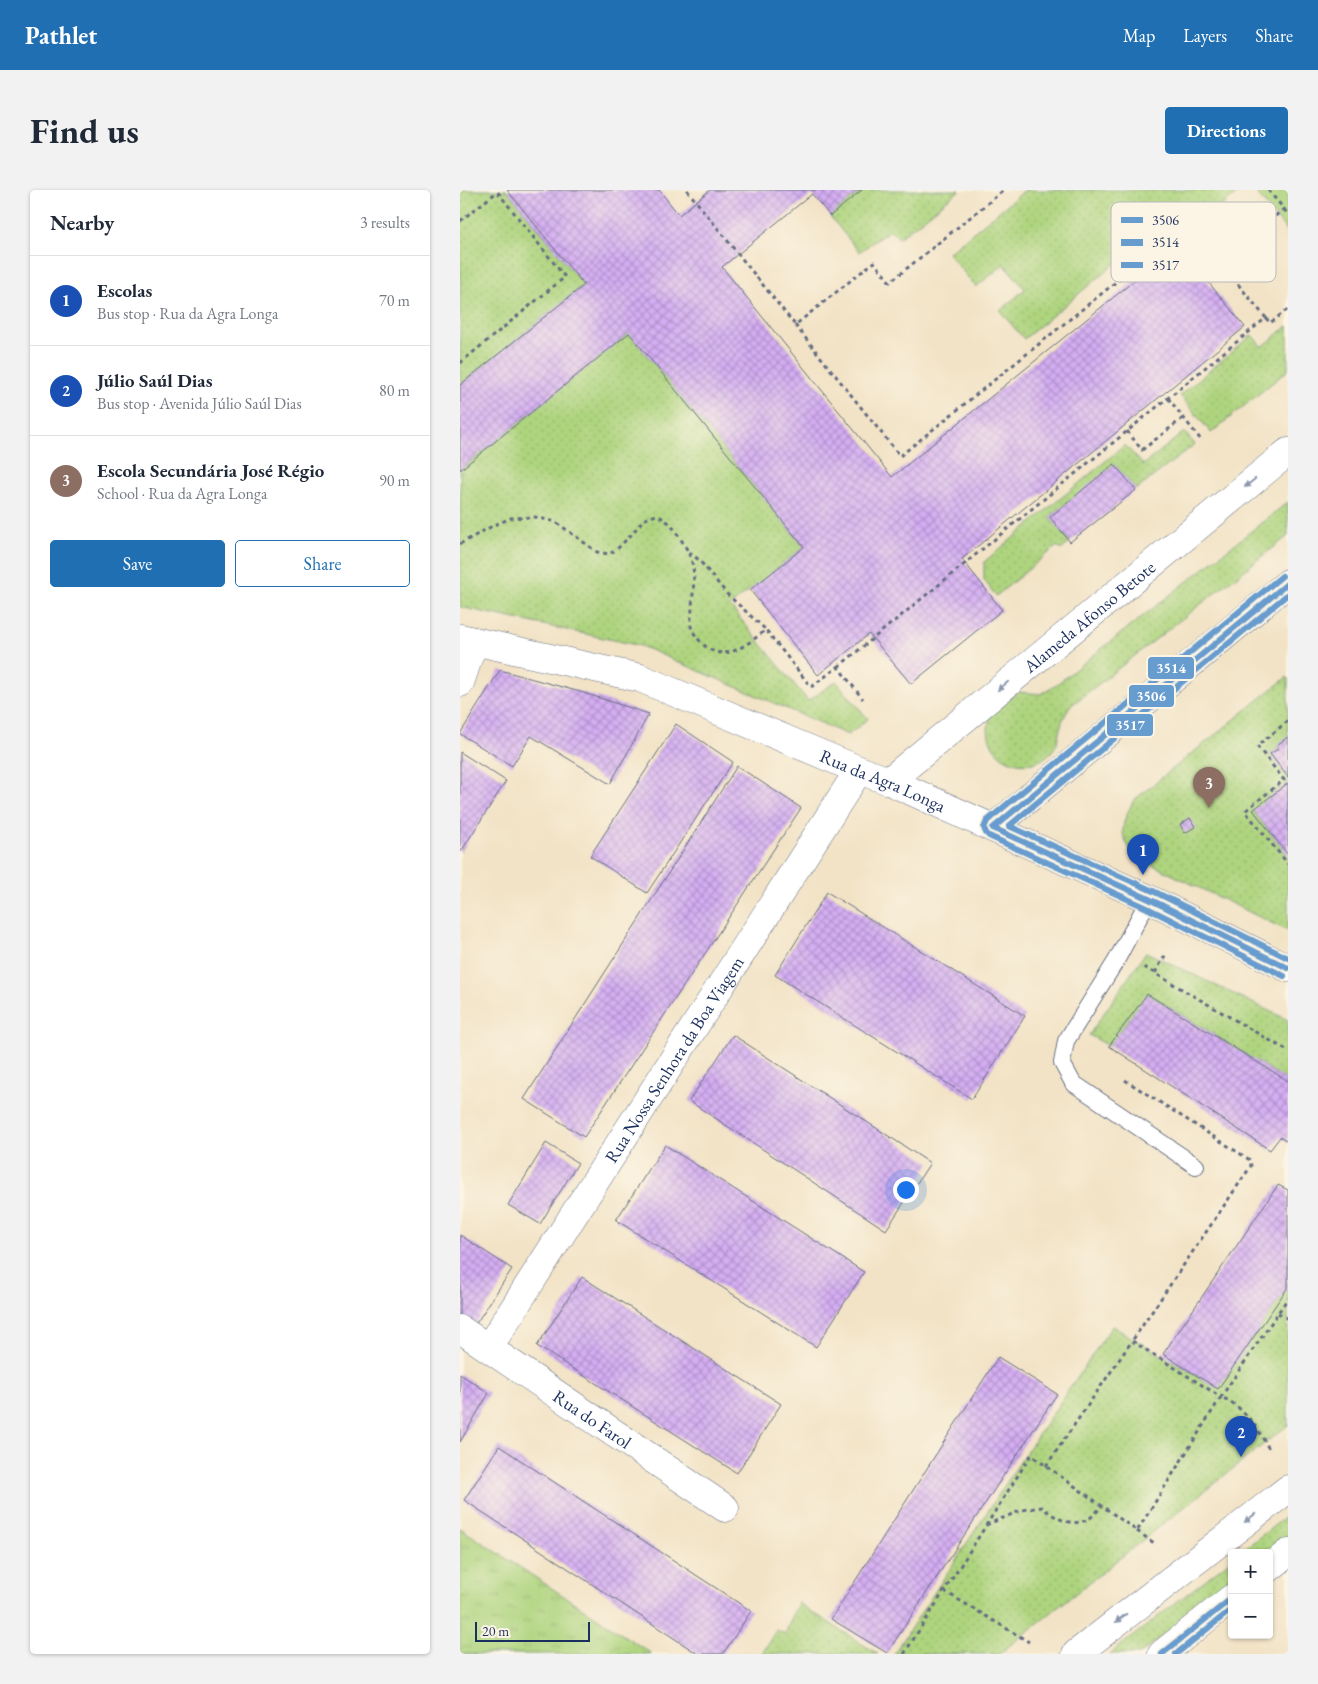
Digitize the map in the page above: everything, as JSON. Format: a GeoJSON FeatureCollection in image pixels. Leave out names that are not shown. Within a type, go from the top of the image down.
{"type":"FeatureCollection","features":[{"type":"Feature","properties":{"kind":"street","name":"Alameda Afonso Betote"},"geometry":{"type":"LineString","coordinates":[[889,781],[1288,452]]}},
{"type":"Feature","properties":{"kind":"street"},"geometry":{"type":"LineString","coordinates":[[992,828],[1288,584]]}},
{"type":"Feature","properties":{"kind":"street","name":"Rua da Agra Longa"},"geometry":{"type":"LineString","coordinates":[[467,639],[640,678],[889,781],[1149,899],[1288,968]]}},
{"type":"Feature","properties":{"kind":"street"},"geometry":{"type":"LineString","coordinates":[[460,683],[467,639]]}},
{"type":"Feature","properties":{"kind":"street","name":"Rua Nossa Senhora da Boa Viagem"},"geometry":{"type":"LineString","coordinates":[[489,1347],[859,770]]}},
{"type":"Feature","properties":{"kind":"street","name":"Rua do Farol"},"geometry":{"type":"LineString","coordinates":[[460,1329],[725,1508]]}},
{"type":"Feature","properties":{"kind":"street"},"geometry":{"type":"LineString","coordinates":[[1076,1654],[1288,1488]]}},
{"type":"Feature","properties":{"kind":"street"},"geometry":{"type":"LineString","coordinates":[[1273,1565],[1288,1553]]}},
{"type":"Feature","properties":{"kind":"street"},"geometry":{"type":"LineString","coordinates":[[1162,1654],[1228,1601]]}},
{"type":"Feature","properties":{"kind":"lane"},"geometry":{"type":"LineString","coordinates":[[1149,899],[1116,961],[1066,1041],[1062,1063],[1073,1082],[1196,1166]]}},
{"type":"Feature","properties":{"kind":"path"},"geometry":{"type":"LineString","coordinates":[[687,190],[900,456],[1116,282]]}},
{"type":"Feature","properties":{"kind":"path"},"geometry":{"type":"LineString","coordinates":[[795,325],[874,262],[890,282],[1004,190]]}},
{"type":"Feature","properties":{"kind":"path"},"geometry":{"type":"LineString","coordinates":[[1268,190],[1288,214]]}},
{"type":"Feature","properties":{"kind":"path"},"geometry":{"type":"LineString","coordinates":[[460,222],[496,191],[565,277],[460,363]]}},
{"type":"Feature","properties":{"kind":"path"},"geometry":{"type":"LineString","coordinates":[[1276,215],[1284,209]]}},
{"type":"Feature","properties":{"kind":"path"},"geometry":{"type":"LineString","coordinates":[[1236,282],[1270,323],[1288,309]]}},
{"type":"Feature","properties":{"kind":"path"},"geometry":{"type":"LineString","coordinates":[[689,552],[699,560],[727,594],[766,630],[811,687],[1266,318]]}},
{"type":"Feature","properties":{"kind":"path"},"geometry":{"type":"LineString","coordinates":[[1168,398],[1201,440]]}},
{"type":"Feature","properties":{"kind":"path"},"geometry":{"type":"LineString","coordinates":[[1127,431],[1142,450],[1184,418]]}},
{"type":"Feature","properties":{"kind":"path"},"geometry":{"type":"LineString","coordinates":[[460,544],[511,518],[535,517],[556,522],[597,552],[609,554],[616,550],[631,535],[643,520],[656,516],[668,521],[689,552],[694,565],[691,627],[697,638],[707,649],[720,653],[733,652],[766,630]]}},
{"type":"Feature","properties":{"kind":"path"},"geometry":{"type":"LineString","coordinates":[[838,667],[864,699]]}},
{"type":"Feature","properties":{"kind":"path"},"geometry":{"type":"LineString","coordinates":[[1288,721],[1257,746],[1284,780],[1245,811],[1288,864]]}},
{"type":"Feature","properties":{"kind":"path"},"geometry":{"type":"LineString","coordinates":[[1155,973],[1166,954]]}},
{"type":"Feature","properties":{"kind":"path"},"geometry":{"type":"LineString","coordinates":[[1142,966],[1288,1051]]}},
{"type":"Feature","properties":{"kind":"path"},"geometry":{"type":"LineString","coordinates":[[1046,1466],[1251,1166],[1250,1160],[1120,1078]]}},
{"type":"Feature","properties":{"kind":"path"},"geometry":{"type":"LineString","coordinates":[[1137,1531],[1221,1397],[1288,1298]]}},
{"type":"Feature","properties":{"kind":"path"},"geometry":{"type":"LineString","coordinates":[[1278,1313],[1288,1319]]}},
{"type":"Feature","properties":{"kind":"path"},"geometry":{"type":"LineString","coordinates":[[1132,1341],[1239,1408],[1258,1429],[1270,1451]]}},
{"type":"Feature","properties":{"kind":"path"},"geometry":{"type":"LineString","coordinates":[[904,1654],[1031,1455],[1154,1544]]}},
{"type":"Feature","properties":{"kind":"path"},"geometry":{"type":"LineString","coordinates":[[986,1525],[1022,1510],[1042,1507],[1052,1516],[1072,1523],[1089,1518],[1102,1506]]}},
{"type":"Feature","properties":{"kind":"path"},"geometry":{"type":"LineString","coordinates":[[944,1591],[1029,1642]]}},
{"type":"Feature","properties":{"kind":"green space"},"geometry":{"type":"Polygon","coordinates":[[[460,190],[507,190],[584,285],[460,385],[460,190]]]}},
{"type":"Feature","properties":{"kind":"green space"},"geometry":{"type":"Polygon","coordinates":[[[862,190],[960,190],[899,238],[890,230],[859,252],[830,216],[862,190]]]}},
{"type":"Feature","properties":{"kind":"green space"},"geometry":{"type":"Polygon","coordinates":[[[1025,190],[1241,190],[1227,202],[1111,202],[1111,267],[1024,339],[1000,311],[1025,289],[1004,264],[976,287],[948,253],[1025,190]]]}},
{"type":"Feature","properties":{"kind":"green space"},"geometry":{"type":"Polygon","coordinates":[[[1254,190],[1288,190],[1288,232],[1276,217],[1276,202],[1264,202],[1254,190]]]}},
{"type":"Feature","properties":{"kind":"green space"},"geometry":{"type":"Polygon","coordinates":[[[1288,326],[1288,370],[1211,433],[1180,395],[1252,335],[1262,347],[1288,326]]]}},
{"type":"Feature","properties":{"kind":"green space"},"geometry":{"type":"Polygon","coordinates":[[[629,333],[804,547],[730,606],[808,701],[836,681],[868,719],[848,735],[641,646],[460,607],[460,470],[629,333]]]}},
{"type":"Feature","properties":{"kind":"green space"},"geometry":{"type":"Polygon","coordinates":[[[1184,432],[1195,444],[1136,490],[1114,465],[1050,517],[1070,542],[1061,550],[1057,546],[996,596],[984,580],[984,562],[1125,445],[1143,465],[1184,432]]]}},
{"type":"Feature","properties":{"kind":"green space"},"geometry":{"type":"Polygon","coordinates":[[[1288,502],[1288,536],[1069,707],[1056,745],[1047,756],[1039,761],[1022,764],[1005,758],[992,745],[988,733],[991,713],[1018,692],[1041,694],[1053,687],[1288,502]]]}},
{"type":"Feature","properties":{"kind":"green space"},"geometry":{"type":"Polygon","coordinates":[[[1287,677],[1288,737],[1277,745],[1279,748],[1270,754],[1288,777],[1288,783],[1253,811],[1288,855],[1288,931],[1136,857],[1126,842],[1123,829],[1126,816],[1134,800],[1287,677]]]}},
{"type":"Feature","properties":{"kind":"green space"},"geometry":{"type":"Polygon","coordinates":[[[1146,952],[1288,1020],[1288,1081],[1148,994],[1109,1046],[1089,1035],[1146,952]]]}},
{"type":"Feature","properties":{"kind":"green space"},"geometry":{"type":"Polygon","coordinates":[[[1288,1287],[1288,1425],[999,1654],[894,1654],[1112,1326],[1218,1388],[1288,1287]]]}},
{"type":"Feature","properties":{"kind":"green space"},"geometry":{"type":"Polygon","coordinates":[[[1288,1515],[1288,1538],[1273,1550],[1244,1549],[1288,1515]]]}},
{"type":"Feature","properties":{"kind":"green space"},"geometry":{"type":"Polygon","coordinates":[[[460,1528],[652,1654],[460,1654],[460,1528]]]}},
{"type":"Feature","properties":{"kind":"green space"},"geometry":{"type":"Polygon","coordinates":[[[1228,1562],[1228,1585],[1140,1654],[1110,1654],[1228,1562]]]}},
{"type":"Feature","properties":{"kind":"green space"},"geometry":{"type":"Polygon","coordinates":[[[798,1603],[878,1654],[762,1654],[776,1630],[785,1634],[798,1603]]]}},
{"type":"Feature","properties":{"kind":"building"},"geometry":{"type":"Polygon","coordinates":[[[507,190],[659,190],[679,215],[710,190],[862,190],[830,216],[812,194],[722,267],[892,477],[1132,282],[1208,282],[1245,327],[962,559],[1002,610],[911,684],[869,634],[818,675],[750,590],[804,547],[629,333],[460,470],[460,385],[584,285],[507,190]]]}},
{"type":"Feature","properties":{"kind":"building"},"geometry":{"type":"Polygon","coordinates":[[[1114,464],[1136,490],[1070,542],[1050,517],[1114,464]]]}},
{"type":"Feature","properties":{"kind":"building"},"geometry":{"type":"Polygon","coordinates":[[[500,670],[584,693],[649,714],[610,784],[531,736],[512,766],[460,734],[500,670]]]}},
{"type":"Feature","properties":{"kind":"building"},"geometry":{"type":"Polygon","coordinates":[[[676,724],[733,762],[647,893],[590,856],[676,724]]]}},
{"type":"Feature","properties":{"kind":"building"},"geometry":{"type":"Polygon","coordinates":[[[1288,737],[1288,777],[1270,754],[1279,748],[1277,745],[1288,737]]]}},
{"type":"Feature","properties":{"kind":"building"},"geometry":{"type":"Polygon","coordinates":[[[460,752],[506,781],[460,853],[460,752]]]}},
{"type":"Feature","properties":{"kind":"building"},"geometry":{"type":"Polygon","coordinates":[[[737,766],[801,808],[584,1137],[524,1099],[737,766]]]}},
{"type":"Feature","properties":{"kind":"building"},"geometry":{"type":"Polygon","coordinates":[[[1288,783],[1288,855],[1253,810],[1288,783]]]}},
{"type":"Feature","properties":{"kind":"building"},"geometry":{"type":"Polygon","coordinates":[[[1190,818],[1195,827],[1185,833],[1180,825],[1190,818]]]}},
{"type":"Feature","properties":{"kind":"building"},"geometry":{"type":"Polygon","coordinates":[[[827,892],[1025,1016],[972,1099],[775,975],[827,892]]]}},
{"type":"Feature","properties":{"kind":"building"},"geometry":{"type":"Polygon","coordinates":[[[1147,994],[1288,1081],[1288,1142],[1280,1137],[1270,1150],[1109,1046],[1147,994]]]}},
{"type":"Feature","properties":{"kind":"building"},"geometry":{"type":"Polygon","coordinates":[[[733,1035],[930,1163],[886,1230],[689,1101],[733,1035]]]}},
{"type":"Feature","properties":{"kind":"building"},"geometry":{"type":"Polygon","coordinates":[[[546,1143],[578,1163],[540,1224],[508,1205],[546,1143]]]}},
{"type":"Feature","properties":{"kind":"building"},"geometry":{"type":"Polygon","coordinates":[[[665,1145],[864,1272],[816,1347],[616,1220],[665,1145]]]}},
{"type":"Feature","properties":{"kind":"building"},"geometry":{"type":"Polygon","coordinates":[[[1278,1185],[1288,1190],[1288,1287],[1218,1389],[1163,1354],[1278,1185]]]}},
{"type":"Feature","properties":{"kind":"building"},"geometry":{"type":"Polygon","coordinates":[[[460,1235],[512,1269],[475,1325],[460,1315],[460,1235]]]}},
{"type":"Feature","properties":{"kind":"building"},"geometry":{"type":"Polygon","coordinates":[[[582,1277],[781,1404],[737,1473],[537,1346],[582,1277]]]}},
{"type":"Feature","properties":{"kind":"building"},"geometry":{"type":"Polygon","coordinates":[[[998,1357],[1057,1394],[887,1653],[831,1619],[998,1357]]]}},
{"type":"Feature","properties":{"kind":"building"},"geometry":{"type":"Polygon","coordinates":[[[460,1374],[489,1393],[460,1442],[460,1374]]]}},
{"type":"Feature","properties":{"kind":"building"},"geometry":{"type":"Polygon","coordinates":[[[499,1446],[751,1611],[723,1654],[698,1654],[464,1500],[499,1446]]]}},
{"type":"Feature","properties":{"kind":"transit line","name":"3514"},"geometry":{"type":"LineString","coordinates":[[1282,576],[987,821],[984,828],[989,836],[1145,907],[1284,976]]}},
{"type":"Feature","properties":{"kind":"transit line","name":"3506"},"geometry":{"type":"LineString","coordinates":[[1288,583],[993,828],[1149,899],[1288,968]]}},
{"type":"Feature","properties":{"kind":"transit line","name":"3517"},"geometry":{"type":"LineString","coordinates":[[1288,594],[1009,826],[1153,891],[1288,958]]}},
{"type":"Feature","properties":{"kind":"transit line","name":"3506"},"geometry":{"type":"LineString","coordinates":[[1162,1654],[1228,1601]]}},
{"type":"Feature","properties":{"kind":"transit line","name":"3514"},"geometry":{"type":"LineString","coordinates":[[1176,1654],[1228,1612]]}},
{"type":"Feature","properties":{"kind":"place","name":"Escola Secundária José Régio"},"geometry":{"type":"Point","coordinates":[1209,808]}},
{"type":"Feature","properties":{"kind":"place","name":"Escolas"},"geometry":{"type":"Point","coordinates":[1143,875]}},
{"type":"Feature","properties":{"kind":"place","name":"Júlio Saúl Dias"},"geometry":{"type":"Point","coordinates":[1241,1457]}}]}
